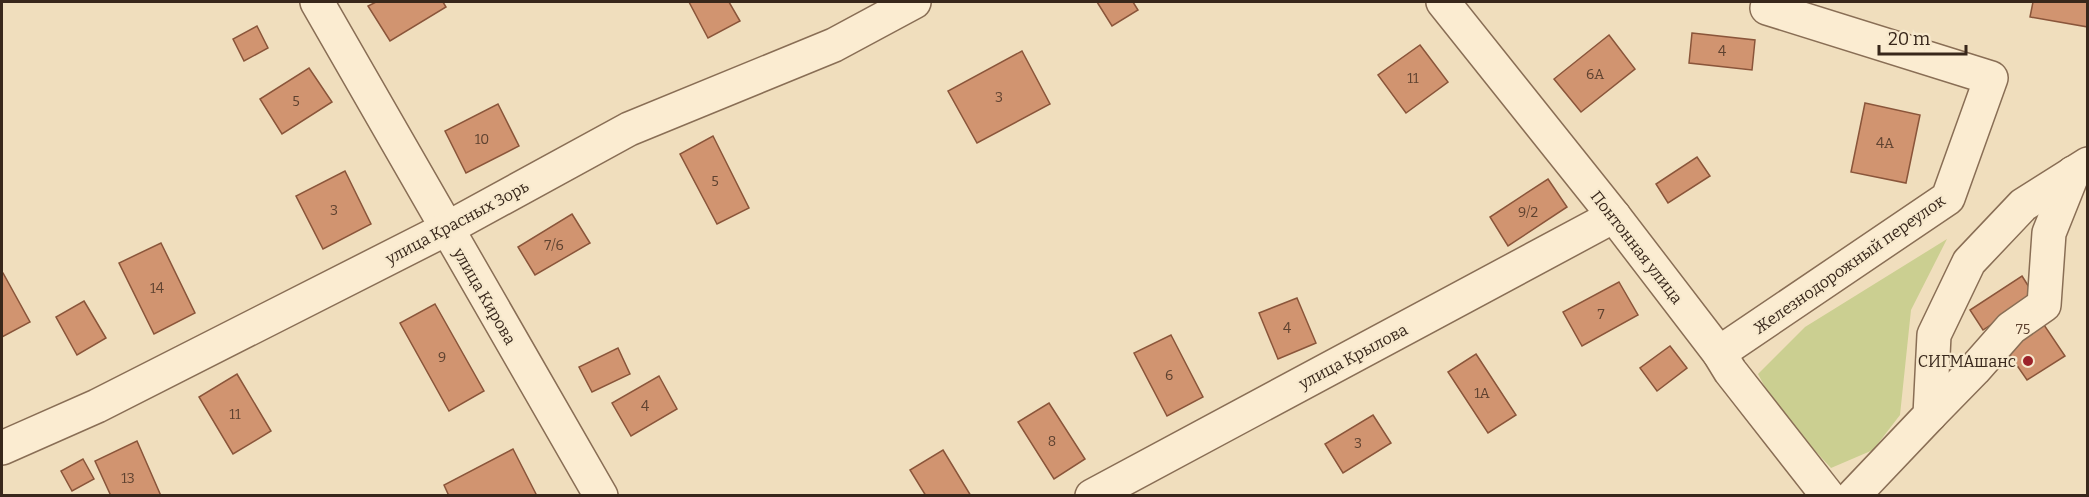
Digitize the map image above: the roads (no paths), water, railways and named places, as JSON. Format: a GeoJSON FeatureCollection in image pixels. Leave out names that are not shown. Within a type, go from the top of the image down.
{"type":"FeatureCollection","features":[{"type":"Feature","properties":{"kind":"street","name":"улица Кирова"},"geometry":{"type":"LineString","coordinates":[[317,2],[601,495]]}},
{"type":"Feature","properties":{"kind":"street","name":"улица Красных Зорь"},"geometry":{"type":"LineString","coordinates":[[2,448],[97,406],[446,229],[629,129],[834,45],[914,2]]}},
{"type":"Feature","properties":{"kind":"street","name":"Понтонная улица"},"geometry":{"type":"LineString","coordinates":[[1443,2],[1614,216],[1719,353],[1730,371],[1828,495]]}},
{"type":"Feature","properties":{"kind":"street","name":"Железнодорожный переулок"},"geometry":{"type":"LineString","coordinates":[[1719,353],[1948,198],[1991,78],[1767,8]]}},
{"type":"Feature","properties":{"kind":"street"},"geometry":{"type":"LineString","coordinates":[[1930,415],[1934,335],[1969,262],[2024,205],[2080,169]]}},
{"type":"Feature","properties":{"kind":"street"},"geometry":{"type":"LineString","coordinates":[[1853,495],[2012,328],[2044,305],[2049,233],[2080,169]]}},
{"type":"Feature","properties":{"kind":"street","name":"улица Крылова"},"geometry":{"type":"LineString","coordinates":[[1092,495],[1614,216]]}},
{"type":"Feature","properties":{"kind":"place","name":"СИГМАшанс"},"geometry":{"type":"Point","coordinates":[2028,361]}}]}
